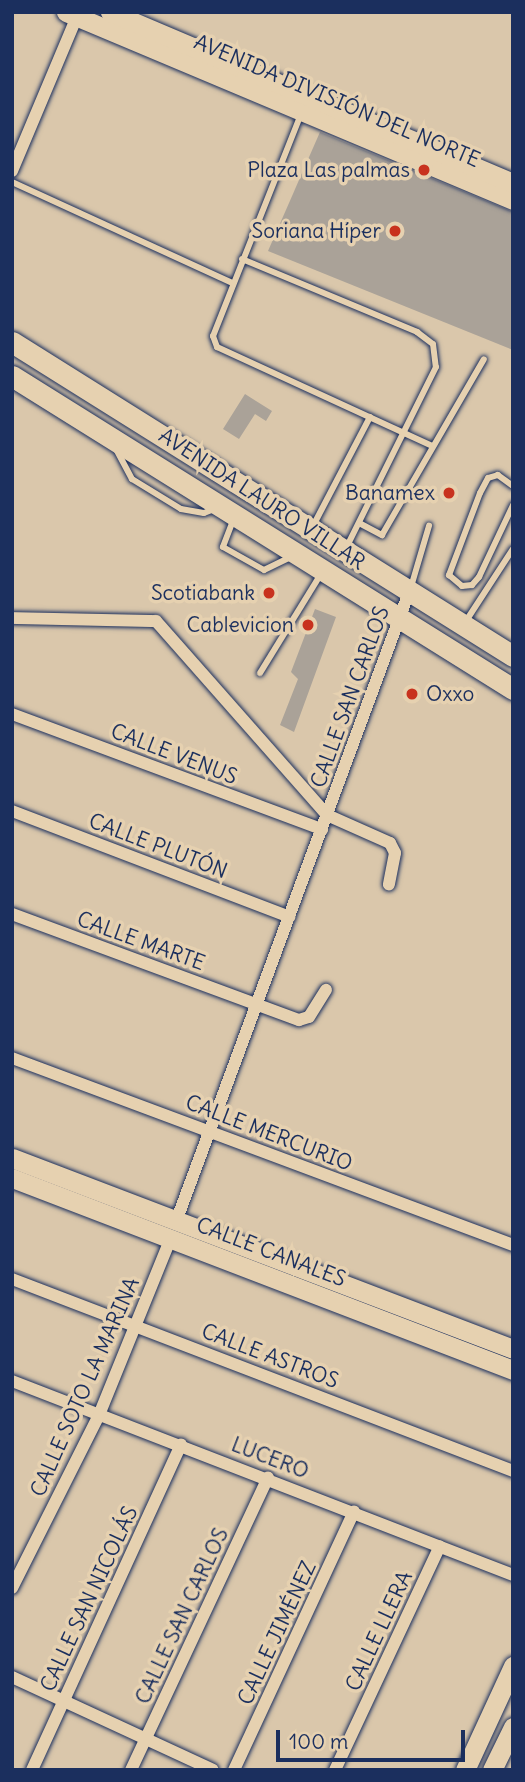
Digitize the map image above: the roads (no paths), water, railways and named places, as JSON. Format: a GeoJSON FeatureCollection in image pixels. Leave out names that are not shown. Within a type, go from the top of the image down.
{"type":"FeatureCollection","features":[{"type":"Feature","properties":{"kind":"main road","name":"AVENIDA DIVISIÓN DEL NORTE"},"geometry":{"type":"LineString","coordinates":[[110,12],[513,200]]}},
{"type":"Feature","properties":{"kind":"main road","name":"AVENIDA DIVISIÓN DEL NORTE"},"geometry":{"type":"LineString","coordinates":[[74,14],[513,183]]}},
{"type":"Feature","properties":{"kind":"main road","name":"AVENIDA LAURO VILLAR"},"geometry":{"type":"LineString","coordinates":[[12,342],[188,450],[343,552],[513,656]]}},
{"type":"Feature","properties":{"kind":"main road","name":"AVENIDA LAURO VILLAR"},"geometry":{"type":"LineString","coordinates":[[12,376],[513,689]]}},
{"type":"Feature","properties":{"kind":"main road"},"geometry":{"type":"LineString","coordinates":[[170,475],[188,450]]}},
{"type":"Feature","properties":{"kind":"main road","name":"CALLE CANALES"},"geometry":{"type":"LineString","coordinates":[[12,1158],[174,1229],[513,1370]]}},
{"type":"Feature","properties":{"kind":"main road","name":"CALLE CANALES"},"geometry":{"type":"LineString","coordinates":[[12,1178],[174,1229],[513,1349]]}},
{"type":"Feature","properties":{"kind":"main road"},"geometry":{"type":"LineString","coordinates":[[465,1770],[513,1666]]}},
{"type":"Feature","properties":{"kind":"main road"},"geometry":{"type":"LineString","coordinates":[[492,1770],[513,1727]]}},
{"type":"Feature","properties":{"kind":"street"},"geometry":{"type":"LineString","coordinates":[[12,171],[74,14]]}},
{"type":"Feature","properties":{"kind":"street","name":"CALLE SAN CARLOS"},"geometry":{"type":"LineString","coordinates":[[174,1229],[409,593]]}},
{"type":"Feature","properties":{"kind":"street"},"geometry":{"type":"LineString","coordinates":[[12,618],[156,621],[327,815]]}},
{"type":"Feature","properties":{"kind":"street","name":"CALLE VENUS"},"geometry":{"type":"LineString","coordinates":[[12,714],[322,830]]}},
{"type":"Feature","properties":{"kind":"street","name":"CALLE PLUTÓN"},"geometry":{"type":"LineString","coordinates":[[12,811],[289,916]]}},
{"type":"Feature","properties":{"kind":"street","name":"CALLE SAN CARLOS"},"geometry":{"type":"LineString","coordinates":[[327,815],[390,843],[395,853],[389,884]]}},
{"type":"Feature","properties":{"kind":"street","name":"CALLE MARTE"},"geometry":{"type":"LineString","coordinates":[[12,914],[257,1004]]}},
{"type":"Feature","properties":{"kind":"street"},"geometry":{"type":"LineString","coordinates":[[257,1004],[299,1020],[309,1017],[326,989]]}},
{"type":"Feature","properties":{"kind":"street","name":"CALLE MERCURIO"},"geometry":{"type":"LineString","coordinates":[[12,1058],[513,1245]]}},
{"type":"Feature","properties":{"kind":"street","name":"CALLE SOTO LA MARINA"},"geometry":{"type":"LineString","coordinates":[[12,1588],[99,1415],[138,1326],[174,1229]]}},
{"type":"Feature","properties":{"kind":"street","name":"CALLE ASTROS"},"geometry":{"type":"LineString","coordinates":[[12,1279],[513,1471]]}},
{"type":"Feature","properties":{"kind":"street","name":"LUCERO"},"geometry":{"type":"LineString","coordinates":[[12,1381],[181,1444],[513,1575]]}},
{"type":"Feature","properties":{"kind":"street","name":"CALLE SAN NICOLÁS"},"geometry":{"type":"LineString","coordinates":[[32,1770],[181,1444]]}},
{"type":"Feature","properties":{"kind":"street","name":"CALLE SAN CARLOS"},"geometry":{"type":"LineString","coordinates":[[131,1770],[268,1478]]}},
{"type":"Feature","properties":{"kind":"street","name":"CALLE JIMÉNEZ"},"geometry":{"type":"LineString","coordinates":[[234,1770],[354,1512]]}},
{"type":"Feature","properties":{"kind":"street","name":"CALLE LLERA"},"geometry":{"type":"LineString","coordinates":[[335,1770],[440,1546]]}},
{"type":"Feature","properties":{"kind":"street"},"geometry":{"type":"LineString","coordinates":[[12,1677],[213,1770]]}},
{"type":"Feature","properties":{"kind":"lane"},"geometry":{"type":"LineString","coordinates":[[306,103],[213,336],[216,346],[432,446]]}},
{"type":"Feature","properties":{"kind":"lane"},"geometry":{"type":"LineString","coordinates":[[12,182],[233,283]]}},
{"type":"Feature","properties":{"kind":"lane"},"geometry":{"type":"LineString","coordinates":[[242,260],[417,331],[433,344],[436,367],[361,524],[343,552]]}},
{"type":"Feature","properties":{"kind":"lane"},"geometry":{"type":"LineString","coordinates":[[361,524],[382,535],[484,359]]}},
{"type":"Feature","properties":{"kind":"lane"},"geometry":{"type":"LineString","coordinates":[[310,531],[370,417]]}},
{"type":"Feature","properties":{"kind":"lane"},"geometry":{"type":"LineString","coordinates":[[111,438],[132,479],[171,503],[204,513],[228,511],[223,547],[264,570],[297,553]]}},
{"type":"Feature","properties":{"kind":"lane"},"geometry":{"type":"LineString","coordinates":[[513,486],[498,475],[488,478],[480,493],[449,575],[462,586],[472,585],[479,577],[513,505]]}},
{"type":"Feature","properties":{"kind":"lane"},"geometry":{"type":"LineString","coordinates":[[409,593],[429,526]]}},
{"type":"Feature","properties":{"kind":"lane"},"geometry":{"type":"LineString","coordinates":[[463,625],[513,550]]}},
{"type":"Feature","properties":{"kind":"lane"},"geometry":{"type":"LineString","coordinates":[[260,673],[323,570]]}},
{"type":"Feature","properties":{"kind":"place","name":"Plaza Las palmas"},"geometry":{"type":"Point","coordinates":[424,170]}},
{"type":"Feature","properties":{"kind":"place","name":"Soriana Híper"},"geometry":{"type":"Point","coordinates":[395,231]}},
{"type":"Feature","properties":{"kind":"place","name":"Banamex"},"geometry":{"type":"Point","coordinates":[449,493]}},
{"type":"Feature","properties":{"kind":"place","name":"Scotiabank"},"geometry":{"type":"Point","coordinates":[269,593]}},
{"type":"Feature","properties":{"kind":"place","name":"Cablevicion"},"geometry":{"type":"Point","coordinates":[308,625]}},
{"type":"Feature","properties":{"kind":"place","name":"Oxxo"},"geometry":{"type":"Point","coordinates":[412,694]}}]}
